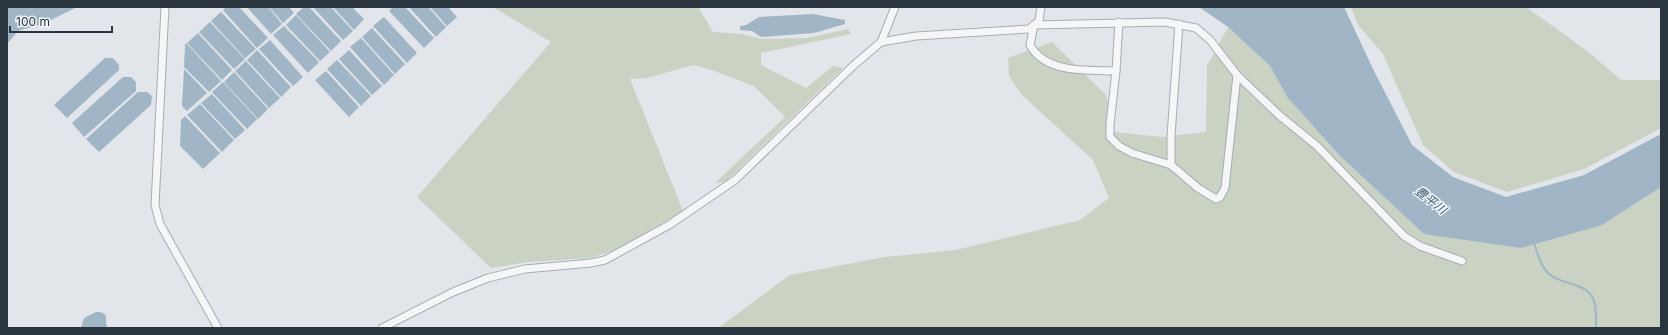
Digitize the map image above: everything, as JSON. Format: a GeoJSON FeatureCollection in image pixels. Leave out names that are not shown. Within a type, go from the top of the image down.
{"type":"FeatureCollection","features":[{"type":"Feature","properties":{"kind":"street"},"geometry":{"type":"LineString","coordinates":[[165,7],[155,205],[160,224],[218,328]]}},
{"type":"Feature","properties":{"kind":"street"},"geometry":{"type":"LineString","coordinates":[[382,328],[453,292],[488,278],[525,269],[591,263],[605,260],[669,226],[735,180],[854,65],[881,42],[895,7]]}},
{"type":"Feature","properties":{"kind":"street"},"geometry":{"type":"LineString","coordinates":[[1041,7],[1038,20],[1034,26],[1030,45],[1040,57],[1050,63],[1065,68],[1116,71]]}},
{"type":"Feature","properties":{"kind":"street"},"geometry":{"type":"LineString","coordinates":[[881,42],[916,36],[1029,28],[1034,26],[1118,22],[1165,22],[1196,28],[1210,40],[1237,75],[1279,115],[1317,146],[1404,236],[1420,246],[1462,261]]}},
{"type":"Feature","properties":{"kind":"street"},"geometry":{"type":"LineString","coordinates":[[1118,22],[1116,71],[1110,137],[1119,146],[1132,153],[1171,165],[1207,194],[1216,199],[1220,198],[1225,188],[1237,75]]}},
{"type":"Feature","properties":{"kind":"street"},"geometry":{"type":"LineString","coordinates":[[1171,165],[1171,136],[1180,24]]}},
{"type":"Feature","properties":{"kind":"green space"},"geometry":{"type":"Polygon","coordinates":[[[493,7],[698,7],[713,32],[742,34],[762,39],[807,38],[848,29],[851,34],[761,53],[761,65],[806,88],[833,66],[843,68],[725,182],[715,183],[785,117],[754,86],[712,70],[693,65],[647,78],[630,79],[683,211],[616,250],[590,258],[528,262],[491,268],[417,197],[551,42],[493,7]]]}},
{"type":"Feature","properties":{"kind":"green space"},"geometry":{"type":"Polygon","coordinates":[[[1351,7],[1526,7],[1586,50],[1621,80],[1661,80],[1661,128],[1584,169],[1507,192],[1454,172],[1423,145],[1383,54],[1358,25],[1351,7]]]}},
{"type":"Feature","properties":{"kind":"green space"},"geometry":{"type":"Polygon","coordinates":[[[1228,27],[1270,66],[1287,97],[1339,155],[1424,234],[1602,225],[1661,187],[1661,328],[718,328],[790,275],[885,257],[956,250],[1080,220],[1109,198],[1093,160],[1022,95],[1009,76],[1008,58],[1052,42],[1106,95],[1115,132],[1162,137],[1206,132],[1207,66],[1228,27]]]}},
{"type":"Feature","properties":{"kind":"water"},"geometry":{"type":"Polygon","coordinates":[[[7,7],[77,7],[45,23],[18,31],[7,44],[7,7]]]}},
{"type":"Feature","properties":{"kind":"water"},"geometry":{"type":"Polygon","coordinates":[[[226,7],[239,7],[268,38],[257,48],[223,10],[226,7]]]}},
{"type":"Feature","properties":{"kind":"water"},"geometry":{"type":"Polygon","coordinates":[[[247,7],[268,7],[282,24],[271,34],[247,7]]]}},
{"type":"Feature","properties":{"kind":"water"},"geometry":{"type":"Polygon","coordinates":[[[269,7],[289,7],[294,13],[283,23],[269,7]]]}},
{"type":"Feature","properties":{"kind":"water"},"geometry":{"type":"Polygon","coordinates":[[[304,7],[309,7],[341,41],[331,51],[296,14],[304,7]]]}},
{"type":"Feature","properties":{"kind":"water"},"geometry":{"type":"Polygon","coordinates":[[[313,7],[331,7],[353,31],[343,40],[313,7]]]}},
{"type":"Feature","properties":{"kind":"water"},"geometry":{"type":"Polygon","coordinates":[[[333,7],[352,7],[364,19],[354,30],[333,7]]]}},
{"type":"Feature","properties":{"kind":"water"},"geometry":{"type":"Polygon","coordinates":[[[393,7],[405,7],[434,38],[424,48],[389,11],[393,7]]]}},
{"type":"Feature","properties":{"kind":"water"},"geometry":{"type":"Polygon","coordinates":[[[409,7],[428,7],[446,27],[436,37],[409,7]]]}},
{"type":"Feature","properties":{"kind":"water"},"geometry":{"type":"Polygon","coordinates":[[[430,7],[448,7],[457,17],[447,26],[430,7]]]}},
{"type":"Feature","properties":{"kind":"water","name":"豊平川"},"geometry":{"type":"Polygon","coordinates":[[[1199,7],[1344,7],[1374,71],[1412,145],[1453,177],[1506,197],[1584,175],[1661,134],[1661,187],[1602,225],[1521,248],[1424,234],[1339,155],[1287,97],[1270,66],[1228,27],[1199,7]]]}},
{"type":"Feature","properties":{"kind":"water"},"geometry":{"type":"Polygon","coordinates":[[[221,12],[256,49],[245,58],[211,21],[221,12]]]}},
{"type":"Feature","properties":{"kind":"water"},"geometry":{"type":"Polygon","coordinates":[[[813,14],[845,20],[845,24],[814,33],[761,37],[752,31],[740,30],[740,26],[746,25],[759,17],[813,14]]]}},
{"type":"Feature","properties":{"kind":"water"},"geometry":{"type":"Polygon","coordinates":[[[296,15],[330,52],[320,61],[286,25],[296,15]]]}},
{"type":"Feature","properties":{"kind":"water"},"geometry":{"type":"Polygon","coordinates":[[[384,17],[417,53],[407,63],[373,26],[384,17]]]}},
{"type":"Feature","properties":{"kind":"water"},"geometry":{"type":"Polygon","coordinates":[[[210,22],[245,59],[234,69],[199,32],[210,22]]]}},
{"type":"Feature","properties":{"kind":"water"},"geometry":{"type":"Polygon","coordinates":[[[284,26],[319,62],[308,73],[273,35],[284,26]]]}},
{"type":"Feature","properties":{"kind":"water"},"geometry":{"type":"Polygon","coordinates":[[[372,28],[405,64],[395,74],[362,37],[372,28]]]}},
{"type":"Feature","properties":{"kind":"water"},"geometry":{"type":"Polygon","coordinates":[[[198,33],[232,70],[222,80],[187,43],[198,33]]]}},
{"type":"Feature","properties":{"kind":"water"},"geometry":{"type":"Polygon","coordinates":[[[361,38],[394,75],[384,85],[350,47],[361,38]]]}},
{"type":"Feature","properties":{"kind":"water"},"geometry":{"type":"Polygon","coordinates":[[[270,40],[303,77],[293,86],[259,49],[270,40]]]}},
{"type":"Feature","properties":{"kind":"water"},"geometry":{"type":"Polygon","coordinates":[[[186,43],[221,81],[209,92],[184,67],[186,43]]]}},
{"type":"Feature","properties":{"kind":"water"},"geometry":{"type":"Polygon","coordinates":[[[257,50],[291,87],[281,97],[247,60],[257,50]]]}},
{"type":"Feature","properties":{"kind":"water"},"geometry":{"type":"Polygon","coordinates":[[[349,50],[382,86],[372,95],[339,59],[349,50]]]}},
{"type":"Feature","properties":{"kind":"water"},"geometry":{"type":"Polygon","coordinates":[[[105,58],[113,58],[119,65],[119,70],[67,118],[54,105],[105,58]]]}},
{"type":"Feature","properties":{"kind":"water"},"geometry":{"type":"Polygon","coordinates":[[[337,60],[371,96],[361,106],[327,69],[337,60]]]}},
{"type":"Feature","properties":{"kind":"water"},"geometry":{"type":"Polygon","coordinates":[[[246,61],[280,98],[269,108],[235,71],[246,61]]]}},
{"type":"Feature","properties":{"kind":"water"},"geometry":{"type":"Polygon","coordinates":[[[184,69],[207,93],[187,111],[182,106],[184,69]]]}},
{"type":"Feature","properties":{"kind":"water"},"geometry":{"type":"Polygon","coordinates":[[[326,71],[359,107],[349,117],[315,80],[326,71]]]}},
{"type":"Feature","properties":{"kind":"water"},"geometry":{"type":"Polygon","coordinates":[[[234,72],[268,109],[258,119],[224,82],[234,72]]]}},
{"type":"Feature","properties":{"kind":"water"},"geometry":{"type":"Polygon","coordinates":[[[123,77],[131,77],[136,82],[136,91],[84,137],[72,123],[123,77]]]}},
{"type":"Feature","properties":{"kind":"water"},"geometry":{"type":"Polygon","coordinates":[[[223,82],[257,119],[247,129],[212,92],[223,82]]]}},
{"type":"Feature","properties":{"kind":"water"},"geometry":{"type":"Polygon","coordinates":[[[138,92],[147,92],[152,96],[151,105],[99,152],[86,139],[138,92]]]}},
{"type":"Feature","properties":{"kind":"water"},"geometry":{"type":"Polygon","coordinates":[[[212,94],[245,130],[235,139],[201,103],[212,94]]]}},
{"type":"Feature","properties":{"kind":"water"},"geometry":{"type":"Polygon","coordinates":[[[200,104],[234,140],[222,152],[187,115],[200,104]]]}},
{"type":"Feature","properties":{"kind":"water"},"geometry":{"type":"Polygon","coordinates":[[[185,116],[220,153],[203,169],[180,146],[181,120],[185,116]]]}},
{"type":"Feature","properties":{"kind":"water"},"geometry":{"type":"Polygon","coordinates":[[[96,312],[104,313],[107,327],[81,328],[84,318],[96,312]]]}},
{"type":"Feature","properties":{"kind":"waterway"},"geometry":{"type":"LineString","coordinates":[[1534,243],[1540,261],[1548,273],[1557,279],[1580,287],[1591,295],[1594,300],[1596,312],[1596,328]]}}]}
